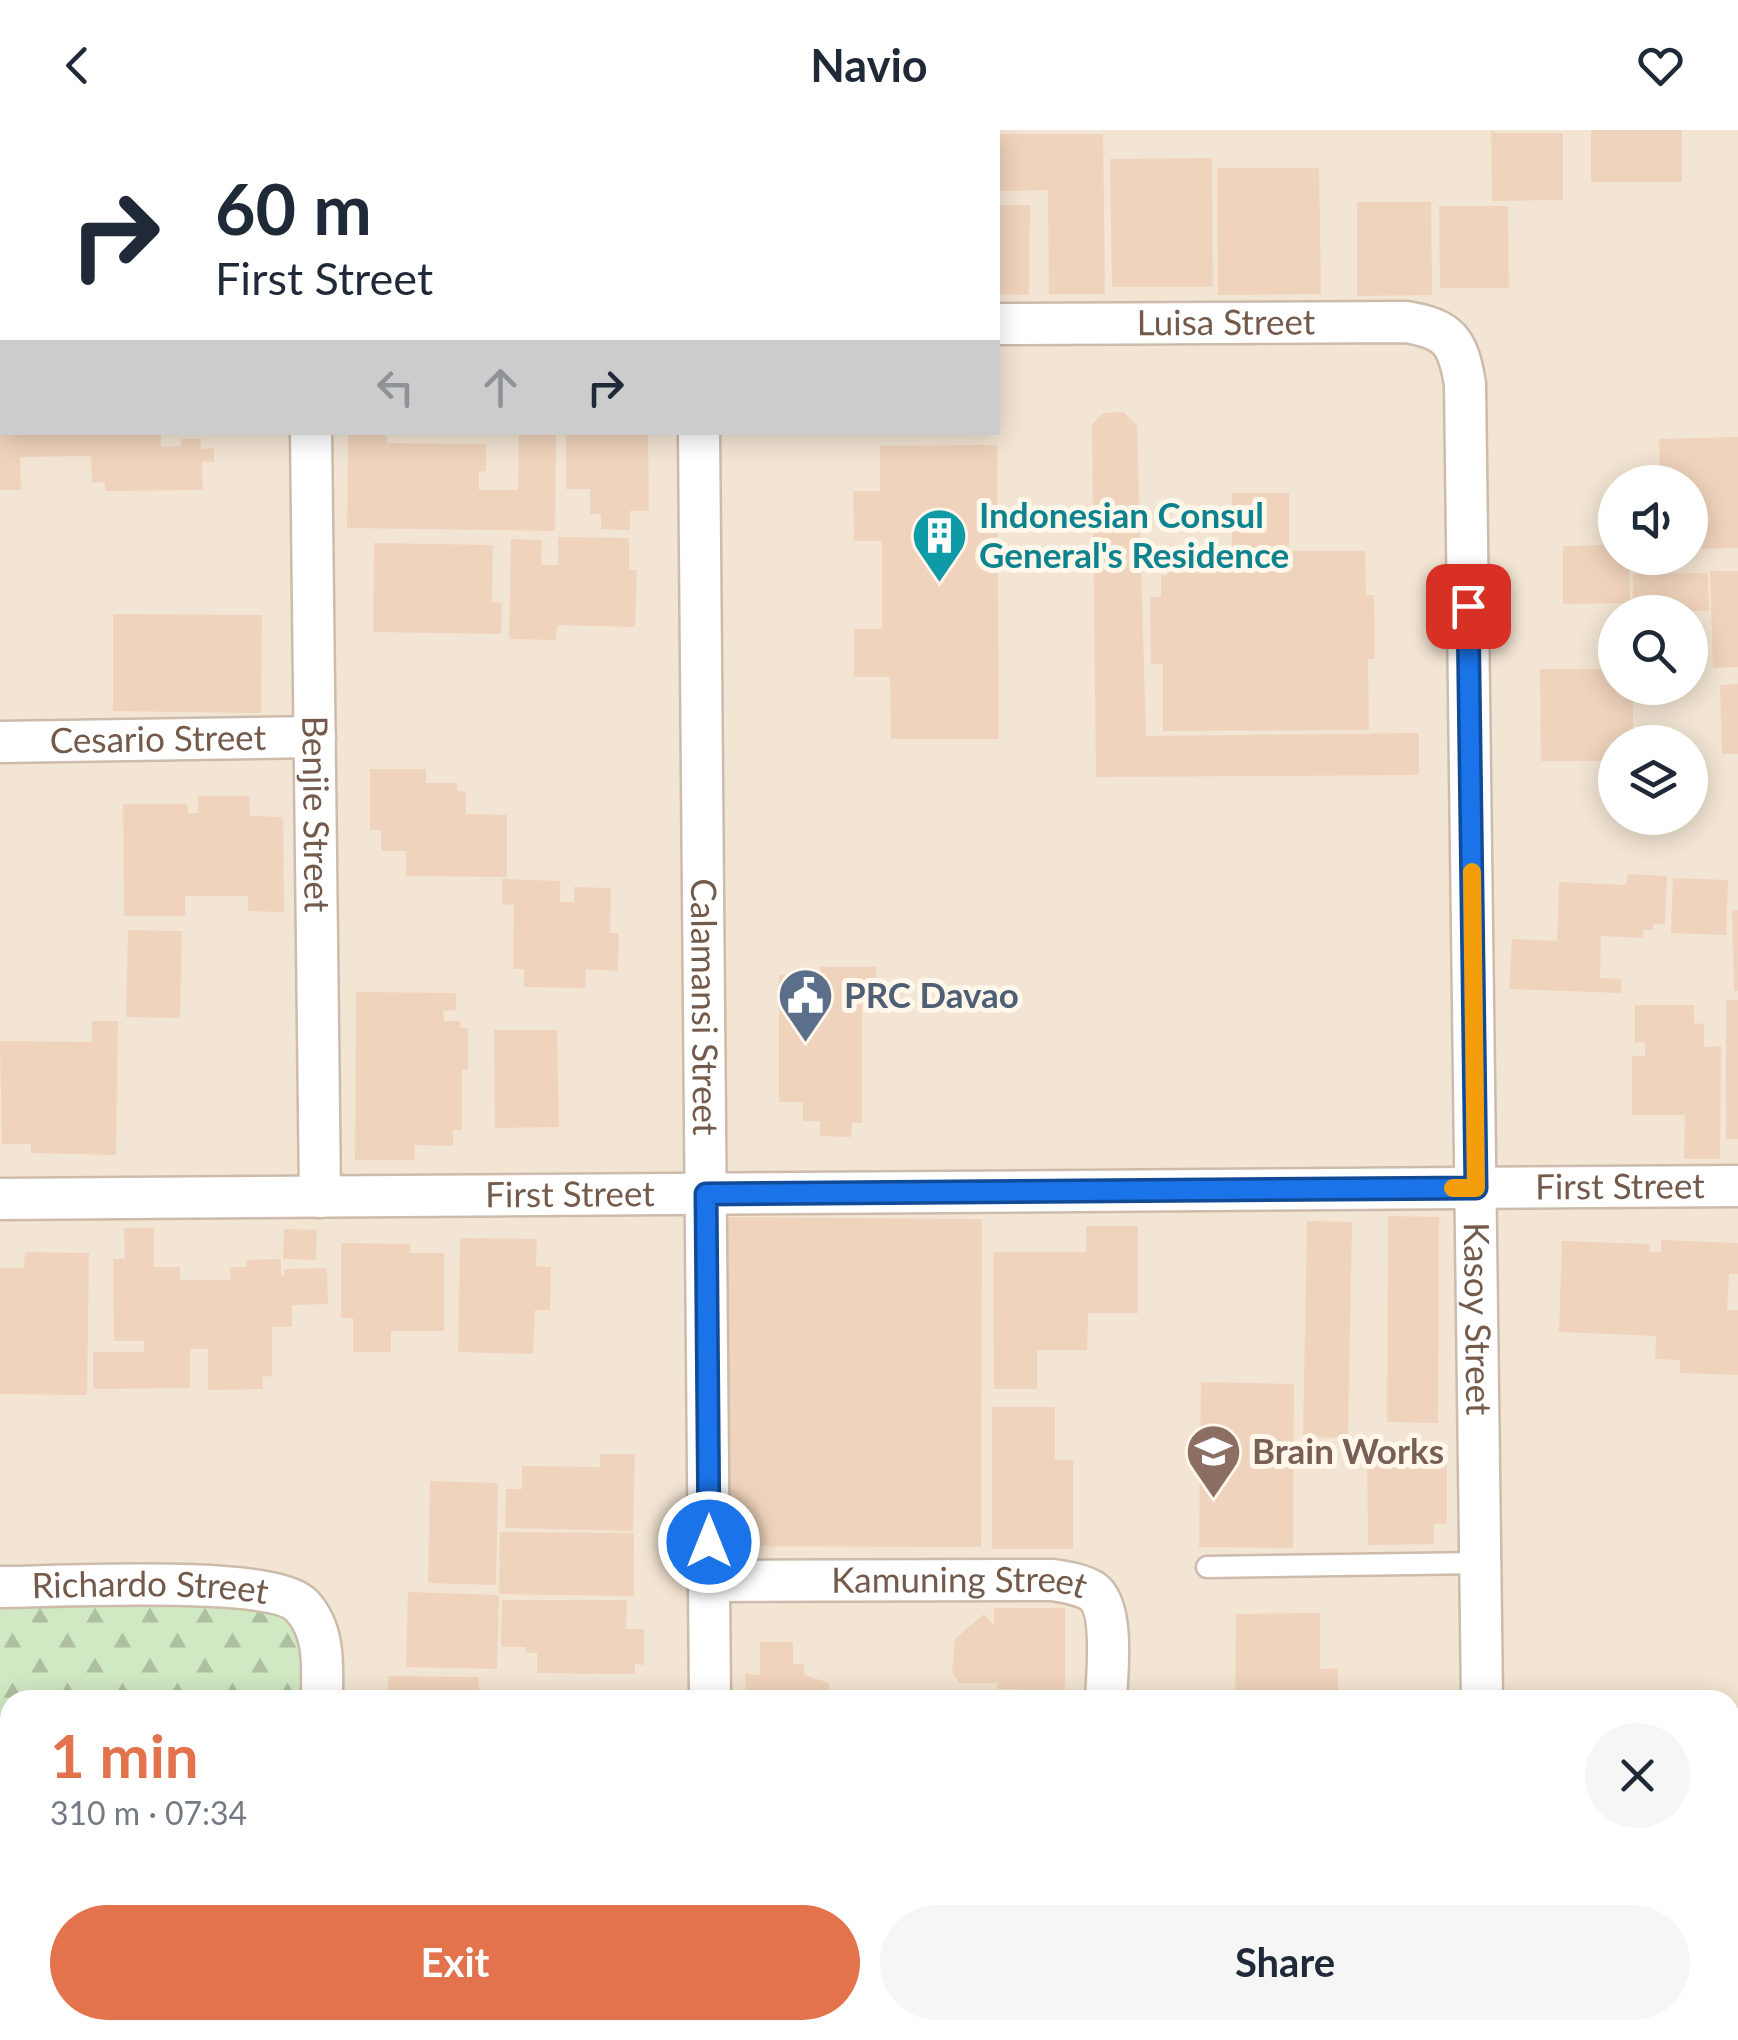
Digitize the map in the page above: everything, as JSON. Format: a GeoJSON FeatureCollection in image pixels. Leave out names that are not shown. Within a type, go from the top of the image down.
{"type":"FeatureCollection","features":[{"type":"Feature","properties":{"kind":"street","name":"Luisa Street"},"geometry":{"type":"LineString","coordinates":[[1000,324],[1406,322],[1432,326],[1450,338]]}},
{"type":"Feature","properties":{"kind":"street","name":"Kasoy Street"},"geometry":{"type":"LineString","coordinates":[[1450,338],[1461,359],[1465,384],[1482,1690]]}},
{"type":"Feature","properties":{"kind":"street","name":"Benjie Street"},"geometry":{"type":"LineString","coordinates":[[312,435],[320,1196]]}},
{"type":"Feature","properties":{"kind":"street","name":"Calamansi Street"},"geometry":{"type":"LineString","coordinates":[[699,435],[710,1690]]}},
{"type":"Feature","properties":{"kind":"street","name":"Cesario Street"},"geometry":{"type":"LineString","coordinates":[[0,742],[315,737]]}},
{"type":"Feature","properties":{"kind":"street","name":"First Street"},"geometry":{"type":"LineString","coordinates":[[0,1199],[1738,1186]]}},
{"type":"Feature","properties":{"kind":"street","name":"Kamuning Street"},"geometry":{"type":"LineString","coordinates":[[709,1581],[1074,1583],[1096,1593],[1105,1611],[1106,1690]]}},
{"type":"Feature","properties":{"kind":"street","name":"Richardo Street"},"geometry":{"type":"LineString","coordinates":[[0,1587],[229,1586],[269,1591],[298,1602],[316,1623],[322,1652],[322,1690]]}},
{"type":"Feature","properties":{"kind":"lane"},"geometry":{"type":"LineString","coordinates":[[1206,1567],[1480,1563]]}},
{"type":"Feature","properties":{"kind":"shaded area"},"geometry":{"type":"Polygon","coordinates":[[[1000,130],[1738,130],[1738,1690],[0,1690],[0,435],[1000,435],[1000,130]]]}},
{"type":"Feature","properties":{"kind":"green space"},"geometry":{"type":"Polygon","coordinates":[[[236,1601],[291,1618],[301,1637],[305,1690],[0,1690],[0,1604],[236,1601]]]}},
{"type":"Feature","properties":{"kind":"building"},"geometry":{"type":"Polygon","coordinates":[[[1491,130],[1563,133],[1563,200],[1492,201],[1491,130]]]}},
{"type":"Feature","properties":{"kind":"building"},"geometry":{"type":"Polygon","coordinates":[[[1591,130],[1682,130],[1682,182],[1591,182],[1591,130]]]}},
{"type":"Feature","properties":{"kind":"building"},"geometry":{"type":"Polygon","coordinates":[[[1000,134],[1103,134],[1105,294],[1049,294],[1048,190],[1000,191],[1000,134]]]}},
{"type":"Feature","properties":{"kind":"building"},"geometry":{"type":"Polygon","coordinates":[[[1212,158],[1213,287],[1112,287],[1110,159],[1212,158]]]}},
{"type":"Feature","properties":{"kind":"building"},"geometry":{"type":"Polygon","coordinates":[[[1217,168],[1319,168],[1321,294],[1218,295],[1217,168]]]}},
{"type":"Feature","properties":{"kind":"building"},"geometry":{"type":"Polygon","coordinates":[[[1357,202],[1431,202],[1432,295],[1357,296],[1357,202]]]}},
{"type":"Feature","properties":{"kind":"building"},"geometry":{"type":"Polygon","coordinates":[[[1000,205],[1030,205],[1029,295],[1000,294],[1000,205]]]}},
{"type":"Feature","properties":{"kind":"building"},"geometry":{"type":"Polygon","coordinates":[[[1439,206],[1508,206],[1509,288],[1440,288],[1439,206]]]}},
{"type":"Feature","properties":{"kind":"building"},"geometry":{"type":"Polygon","coordinates":[[[1123,412],[1137,425],[1146,736],[1419,733],[1419,775],[1096,777],[1092,424],[1103,413],[1123,412]]]}},
{"type":"Feature","properties":{"kind":"building"},"geometry":{"type":"Polygon","coordinates":[[[0,435],[161,435],[161,447],[181,446],[181,439],[201,439],[201,449],[214,448],[214,462],[202,461],[203,490],[105,491],[105,482],[92,483],[91,456],[20,457],[21,490],[0,490],[0,435]]]}},
{"type":"Feature","properties":{"kind":"building"},"geometry":{"type":"Polygon","coordinates":[[[348,435],[387,435],[387,443],[486,444],[486,471],[479,472],[479,490],[518,490],[519,435],[556,435],[555,531],[347,528],[348,435]]]}},
{"type":"Feature","properties":{"kind":"building"},"geometry":{"type":"Polygon","coordinates":[[[566,435],[648,435],[649,511],[630,511],[630,530],[601,529],[601,514],[590,514],[590,489],[566,489],[566,435]]]}},
{"type":"Feature","properties":{"kind":"building"},"geometry":{"type":"Polygon","coordinates":[[[1738,437],[1738,548],[1708,549],[1708,465],[1660,465],[1659,439],[1738,437]]]}},
{"type":"Feature","properties":{"kind":"building","name":"Indonesian Consul General's Residence"},"geometry":{"type":"Polygon","coordinates":[[[997,445],[999,739],[891,739],[890,677],[854,677],[854,629],[882,629],[882,541],[854,541],[853,491],[880,491],[880,446],[997,445]]]}},
{"type":"Feature","properties":{"kind":"building"},"geometry":{"type":"Polygon","coordinates":[[[1232,493],[1289,493],[1289,551],[1365,551],[1366,595],[1374,595],[1375,659],[1368,659],[1369,730],[1163,731],[1163,664],[1151,664],[1150,597],[1161,597],[1161,575],[1167,576],[1167,559],[1232,559],[1232,493]]]}},
{"type":"Feature","properties":{"kind":"building"},"geometry":{"type":"Polygon","coordinates":[[[558,537],[629,538],[629,570],[637,570],[635,627],[557,625],[556,640],[509,639],[511,539],[542,540],[541,565],[558,565],[558,537]]]}},
{"type":"Feature","properties":{"kind":"building"},"geometry":{"type":"Polygon","coordinates":[[[374,543],[493,545],[492,602],[502,603],[501,634],[373,632],[374,543]]]}},
{"type":"Feature","properties":{"kind":"building"},"geometry":{"type":"Polygon","coordinates":[[[1598,545],[1598,575],[1629,575],[1630,595],[1598,595],[1598,603],[1563,604],[1563,546],[1598,545]]]}},
{"type":"Feature","properties":{"kind":"building"},"geometry":{"type":"Polygon","coordinates":[[[1710,571],[1738,571],[1738,667],[1713,668],[1710,571]]]}},
{"type":"Feature","properties":{"kind":"building"},"geometry":{"type":"Polygon","coordinates":[[[1708,573],[1709,611],[1708,595],[1633,595],[1633,575],[1708,573]]]}},
{"type":"Feature","properties":{"kind":"building"},"geometry":{"type":"Polygon","coordinates":[[[113,614],[262,615],[261,713],[113,711],[113,614]]]}},
{"type":"Feature","properties":{"kind":"building"},"geometry":{"type":"Polygon","coordinates":[[[1540,669],[1598,669],[1598,705],[1633,705],[1633,725],[1598,725],[1598,761],[1541,761],[1540,669]]]}},
{"type":"Feature","properties":{"kind":"building"},"geometry":{"type":"Polygon","coordinates":[[[1738,684],[1738,754],[1722,754],[1720,685],[1738,684]]]}},
{"type":"Feature","properties":{"kind":"building"},"geometry":{"type":"Polygon","coordinates":[[[370,769],[426,769],[426,783],[457,783],[457,791],[466,792],[466,814],[507,815],[507,877],[406,876],[406,851],[381,851],[381,830],[370,830],[370,769]]]}},
{"type":"Feature","properties":{"kind":"building"},"geometry":{"type":"Polygon","coordinates":[[[198,796],[249,796],[250,816],[283,817],[284,912],[248,911],[248,896],[185,896],[185,916],[124,916],[123,804],[187,804],[188,813],[198,813],[198,796]]]}},
{"type":"Feature","properties":{"kind":"building"},"geometry":{"type":"Polygon","coordinates":[[[1627,874],[1667,876],[1665,924],[1653,924],[1653,930],[1643,930],[1643,938],[1601,936],[1600,978],[1622,979],[1621,993],[1509,989],[1512,939],[1557,941],[1559,882],[1627,885],[1627,874]]]}},
{"type":"Feature","properties":{"kind":"building"},"geometry":{"type":"Polygon","coordinates":[[[1673,878],[1728,880],[1726,935],[1671,933],[1673,878]]]}},
{"type":"Feature","properties":{"kind":"building"},"geometry":{"type":"Polygon","coordinates":[[[502,879],[560,881],[560,902],[574,902],[574,887],[611,888],[610,933],[619,933],[618,971],[586,969],[585,988],[524,987],[524,969],[513,969],[514,905],[502,904],[502,879]]]}},
{"type":"Feature","properties":{"kind":"building"},"geometry":{"type":"Polygon","coordinates":[[[1732,910],[1738,910],[1738,991],[1734,991],[1732,910]]]}},
{"type":"Feature","properties":{"kind":"building"},"geometry":{"type":"Polygon","coordinates":[[[128,930],[182,931],[180,1018],[126,1017],[128,930]]]}},
{"type":"Feature","properties":{"kind":"building"},"geometry":{"type":"Polygon","coordinates":[[[820,967],[876,967],[876,986],[868,986],[868,1000],[862,1003],[862,1123],[852,1123],[851,1137],[820,1136],[820,1121],[803,1121],[803,1102],[779,1102],[779,975],[820,975],[820,967]]]}},
{"type":"Feature","properties":{"kind":"building"},"geometry":{"type":"Polygon","coordinates":[[[356,992],[456,993],[456,1010],[443,1011],[444,1021],[460,1021],[460,1028],[468,1028],[468,1070],[462,1070],[462,1130],[453,1130],[453,1146],[414,1145],[415,1160],[355,1160],[356,992]]]}},
{"type":"Feature","properties":{"kind":"building"},"geometry":{"type":"Polygon","coordinates":[[[1726,1000],[1738,1000],[1738,1139],[1726,1139],[1726,1000]]]}},
{"type":"Feature","properties":{"kind":"building"},"geometry":{"type":"Polygon","coordinates":[[[1635,1005],[1694,1005],[1694,1023],[1704,1024],[1704,1047],[1721,1046],[1720,1159],[1684,1159],[1685,1115],[1632,1115],[1632,1056],[1645,1056],[1645,1042],[1635,1043],[1635,1005]]]}},
{"type":"Feature","properties":{"kind":"building"},"geometry":{"type":"Polygon","coordinates":[[[92,1021],[118,1021],[116,1155],[31,1153],[31,1144],[2,1144],[0,1041],[92,1042],[92,1021]]]}},
{"type":"Feature","properties":{"kind":"building"},"geometry":{"type":"Polygon","coordinates":[[[494,1030],[557,1030],[559,1127],[495,1128],[494,1030]]]}},
{"type":"Feature","properties":{"kind":"building"},"geometry":{"type":"Polygon","coordinates":[[[1388,1216],[1439,1217],[1438,1423],[1387,1422],[1388,1216]]]}},
{"type":"Feature","properties":{"kind":"building"},"geometry":{"type":"Polygon","coordinates":[[[723,1217],[982,1219],[981,1547],[722,1546],[723,1217]]]}},
{"type":"Feature","properties":{"kind":"building"},"geometry":{"type":"Polygon","coordinates":[[[1307,1221],[1352,1222],[1348,1438],[1303,1437],[1307,1221]]]}},
{"type":"Feature","properties":{"kind":"building"},"geometry":{"type":"Polygon","coordinates":[[[1086,1226],[1138,1226],[1138,1313],[1088,1313],[1087,1350],[1037,1350],[1037,1389],[994,1389],[993,1252],[1086,1252],[1086,1226]]]}},
{"type":"Feature","properties":{"kind":"building"},"geometry":{"type":"Polygon","coordinates":[[[124,1228],[154,1228],[154,1267],[180,1267],[180,1280],[231,1280],[230,1267],[247,1267],[247,1260],[281,1259],[281,1276],[284,1269],[327,1268],[328,1304],[292,1305],[292,1327],[272,1327],[272,1376],[262,1377],[263,1389],[208,1390],[208,1349],[190,1349],[190,1388],[93,1389],[93,1352],[144,1352],[144,1341],[114,1341],[113,1259],[125,1259],[124,1228]]]}},
{"type":"Feature","properties":{"kind":"building"},"geometry":{"type":"Polygon","coordinates":[[[284,1229],[317,1230],[316,1260],[283,1259],[284,1229]]]}},
{"type":"Feature","properties":{"kind":"building"},"geometry":{"type":"Polygon","coordinates":[[[460,1238],[537,1239],[536,1266],[551,1267],[550,1310],[535,1310],[533,1354],[458,1352],[460,1238]]]}},
{"type":"Feature","properties":{"kind":"building"},"geometry":{"type":"Polygon","coordinates":[[[1661,1240],[1738,1243],[1738,1274],[1729,1274],[1727,1310],[1738,1310],[1738,1375],[1680,1373],[1680,1360],[1655,1359],[1656,1336],[1559,1332],[1562,1241],[1650,1244],[1649,1252],[1661,1252],[1661,1240]]]}},
{"type":"Feature","properties":{"kind":"building"},"geometry":{"type":"Polygon","coordinates":[[[341,1243],[410,1244],[410,1253],[444,1253],[444,1331],[391,1331],[391,1352],[353,1352],[353,1318],[341,1318],[341,1243]]]}},
{"type":"Feature","properties":{"kind":"building"},"geometry":{"type":"Polygon","coordinates":[[[25,1252],[89,1253],[87,1395],[0,1394],[0,1268],[24,1268],[25,1252]]]}},
{"type":"Feature","properties":{"kind":"building"},"geometry":{"type":"Polygon","coordinates":[[[1201,1382],[1294,1384],[1293,1548],[1199,1547],[1201,1382]]]}},
{"type":"Feature","properties":{"kind":"building"},"geometry":{"type":"Polygon","coordinates":[[[992,1407],[1055,1407],[1055,1460],[1073,1460],[1073,1549],[992,1549],[992,1407]]]}},
{"type":"Feature","properties":{"kind":"building"},"geometry":{"type":"Polygon","coordinates":[[[1367,1443],[1431,1444],[1430,1462],[1447,1461],[1447,1524],[1434,1524],[1434,1544],[1368,1545],[1367,1443]]]}},
{"type":"Feature","properties":{"kind":"building"},"geometry":{"type":"Polygon","coordinates":[[[600,1454],[635,1454],[633,1531],[505,1528],[506,1489],[522,1489],[522,1466],[600,1467],[600,1454]]]}},
{"type":"Feature","properties":{"kind":"building"},"geometry":{"type":"Polygon","coordinates":[[[430,1481],[498,1483],[496,1585],[428,1583],[430,1481]]]}},
{"type":"Feature","properties":{"kind":"building"},"geometry":{"type":"Polygon","coordinates":[[[500,1532],[634,1533],[634,1596],[499,1594],[500,1532]]]}},
{"type":"Feature","properties":{"kind":"building"},"geometry":{"type":"Polygon","coordinates":[[[408,1592],[499,1595],[497,1669],[406,1667],[408,1592]]]}},
{"type":"Feature","properties":{"kind":"building"},"geometry":{"type":"Polygon","coordinates":[[[502,1600],[627,1600],[626,1629],[644,1629],[644,1665],[635,1664],[635,1674],[537,1673],[537,1653],[526,1653],[526,1647],[501,1647],[502,1600]]]}},
{"type":"Feature","properties":{"kind":"building"},"geometry":{"type":"Polygon","coordinates":[[[994,1608],[1065,1608],[1065,1690],[997,1689],[997,1683],[959,1683],[952,1672],[955,1639],[984,1614],[994,1626],[994,1608]]]}},
{"type":"Feature","properties":{"kind":"building"},"geometry":{"type":"Polygon","coordinates":[[[1320,1613],[1320,1669],[1338,1668],[1338,1690],[1235,1690],[1236,1614],[1320,1613]]]}},
{"type":"Feature","properties":{"kind":"building"},"geometry":{"type":"Polygon","coordinates":[[[760,1642],[793,1642],[793,1664],[804,1664],[804,1675],[829,1683],[829,1690],[746,1690],[745,1674],[760,1675],[760,1642]]]}},
{"type":"Feature","properties":{"kind":"building"},"geometry":{"type":"Polygon","coordinates":[[[388,1676],[479,1677],[479,1690],[388,1690],[388,1676]]]}},
{"type":"Feature","properties":{"kind":"slow traffic"},"geometry":{"type":"LineString","coordinates":[[1453,1188],[1476,1188],[1472,872]]}},
{"type":"Feature","properties":{"kind":"place","name":"Indonesian Consul General's Residence"},"geometry":{"type":"Point","coordinates":[940,585]}},
{"type":"Feature","properties":{"kind":"place","name":"PRC Davao"},"geometry":{"type":"Point","coordinates":[805,1045]}},
{"type":"Feature","properties":{"kind":"place","name":"Brain Works"},"geometry":{"type":"Point","coordinates":[1213,1501]}},
{"type":"Feature","properties":{"kind":"route"},"geometry":{"type":"LineString","coordinates":[[709,1542],[706,1194],[1476,1188],[1468,606]]}}]}
